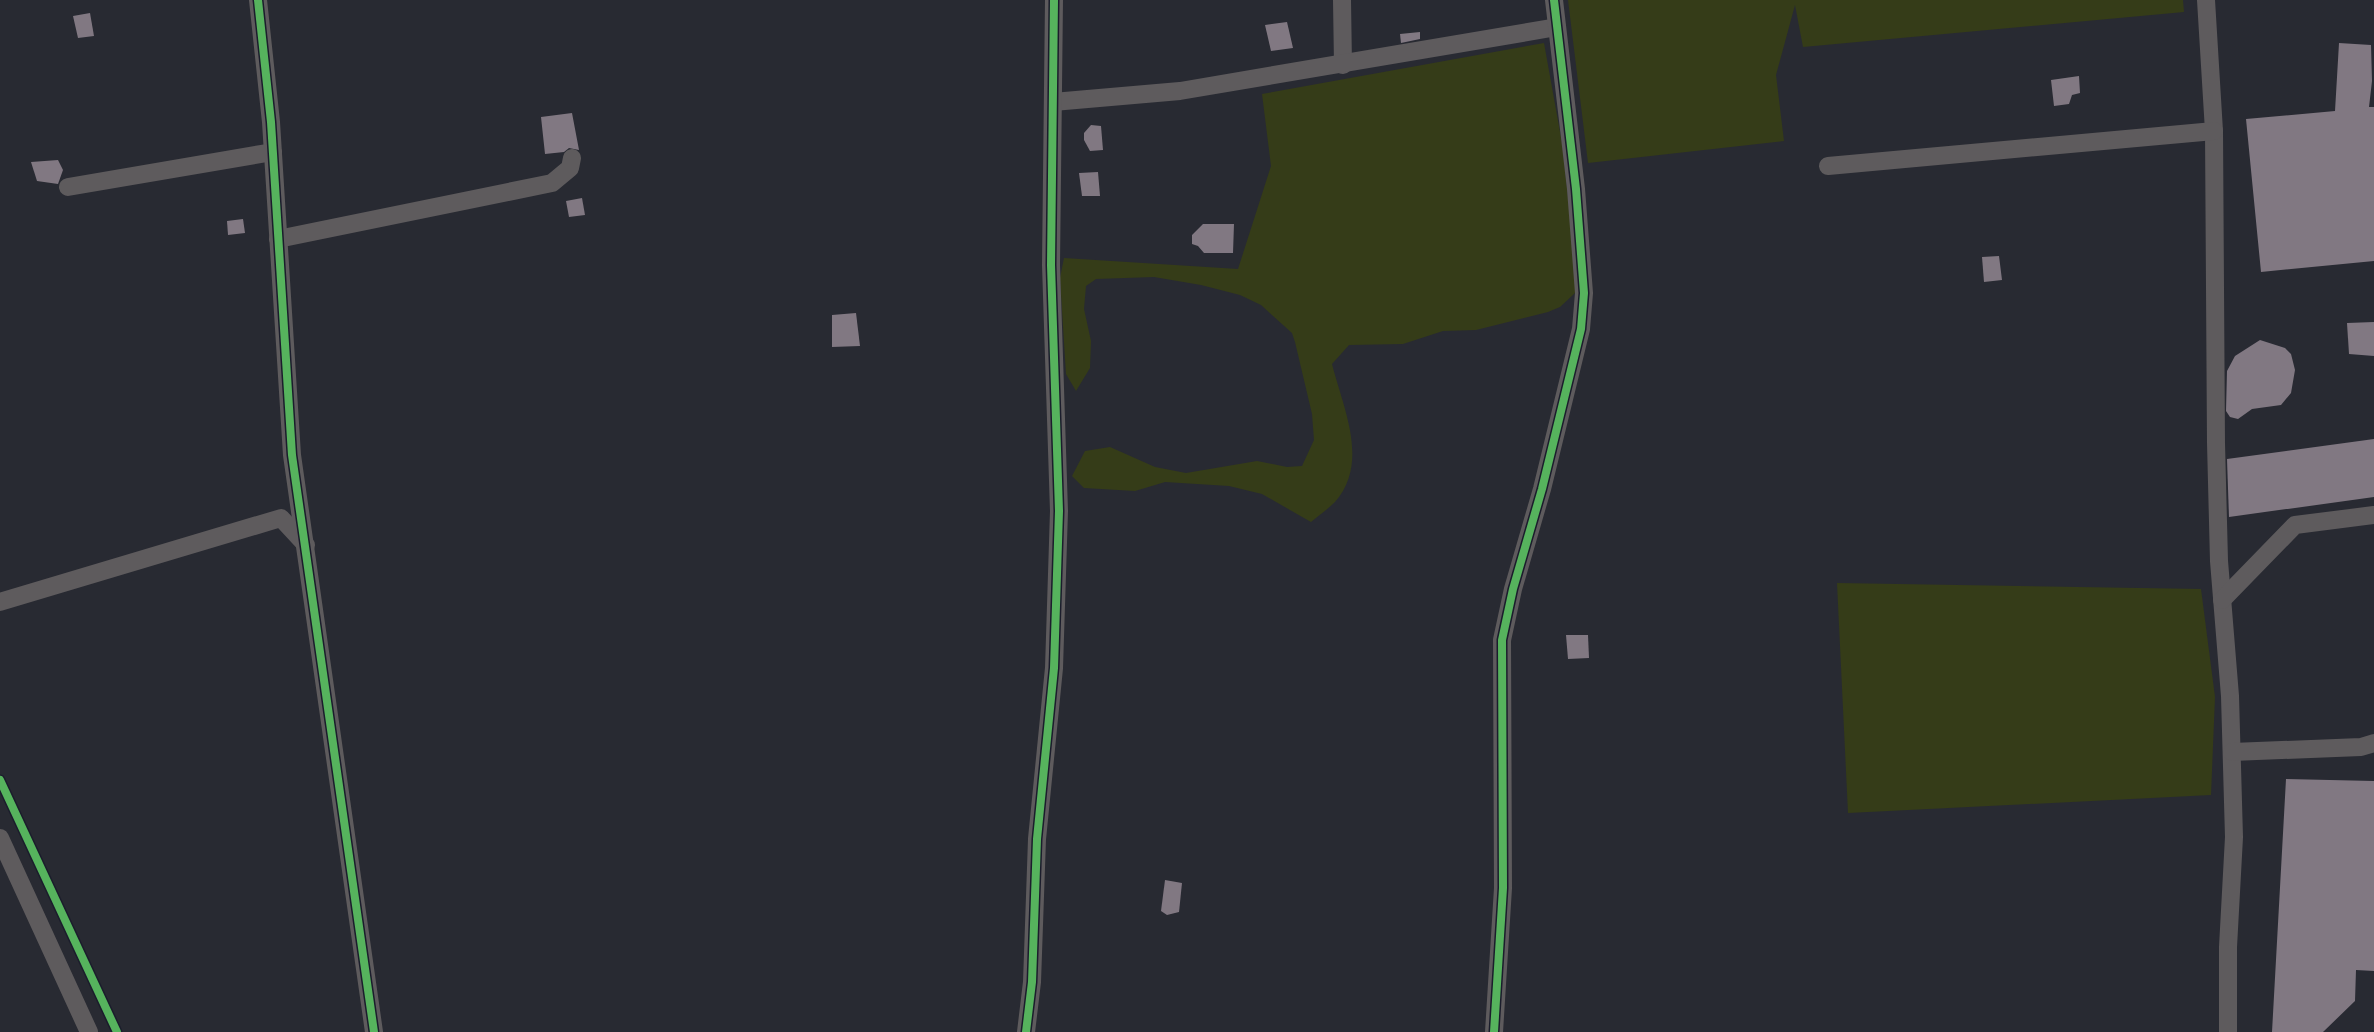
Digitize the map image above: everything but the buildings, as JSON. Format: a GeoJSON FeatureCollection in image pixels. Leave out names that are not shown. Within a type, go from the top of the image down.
{"type":"FeatureCollection","features":[{"type":"Feature","properties":{"kind":"street"},"geometry":{"type":"LineString","coordinates":[[258,0],[273,152],[292,455],[374,1032]]}},
{"type":"Feature","properties":{"kind":"street"},"geometry":{"type":"LineString","coordinates":[[1026,1032],[1032,982],[1037,839],[1054,668],[1059,521],[1051,265],[1054,0]]}},
{"type":"Feature","properties":{"kind":"street"},"geometry":{"type":"LineString","coordinates":[[1342,0],[1343,65]]}},
{"type":"Feature","properties":{"kind":"street"},"geometry":{"type":"LineString","coordinates":[[1494,1032],[1503,888],[1502,640],[1513,589],[1542,489],[1580,329],[1584,293],[1576,188],[1554,0]]}},
{"type":"Feature","properties":{"kind":"street"},"geometry":{"type":"LineString","coordinates":[[2206,0],[2214,131],[2216,443],[2222,600],[2230,696],[2234,837],[2228,947],[2228,1032]]}},
{"type":"Feature","properties":{"kind":"street"},"geometry":{"type":"LineString","coordinates":[[1053,102],[1180,91],[1343,65],[1557,27]]}},
{"type":"Feature","properties":{"kind":"street"},"geometry":{"type":"LineString","coordinates":[[1828,166],[2214,131]]}},
{"type":"Feature","properties":{"kind":"street"},"geometry":{"type":"LineString","coordinates":[[68,187],[273,152]]}},
{"type":"Feature","properties":{"kind":"street"},"geometry":{"type":"LineString","coordinates":[[278,240],[552,183],[570,168],[572,158]]}},
{"type":"Feature","properties":{"kind":"street"},"geometry":{"type":"LineString","coordinates":[[2222,600],[2295,525],[2374,514]]}},
{"type":"Feature","properties":{"kind":"street"},"geometry":{"type":"LineString","coordinates":[[0,602],[281,518],[306,545]]}},
{"type":"Feature","properties":{"kind":"street"},"geometry":{"type":"LineString","coordinates":[[2232,752],[2361,747],[2374,742]]}},
{"type":"Feature","properties":{"kind":"street"},"geometry":{"type":"LineString","coordinates":[[0,838],[90,1032]]}},
{"type":"Feature","properties":{"kind":"green space"},"geometry":{"type":"Polygon","coordinates":[[[1568,0],[2183,0],[2184,12],[1803,47],[1795,5],[1776,75],[1784,141],[1588,163],[1568,0]]]}},
{"type":"Feature","properties":{"kind":"green space"},"geometry":{"type":"Polygon","coordinates":[[[1544,43],[1562,143],[1577,279],[1575,293],[1560,307],[1548,312],[1476,330],[1443,331],[1403,344],[1349,345],[1332,364],[1351,434],[1351,470],[1345,486],[1335,502],[1311,522],[1262,494],[1229,486],[1165,482],[1135,491],[1084,488],[1072,476],[1085,451],[1110,447],[1155,467],[1186,473],[1257,461],[1287,467],[1302,466],[1314,440],[1312,414],[1292,333],[1261,305],[1240,295],[1201,285],[1154,277],[1096,279],[1086,286],[1084,309],[1091,341],[1090,368],[1076,391],[1066,374],[1060,278],[1064,258],[1238,269],[1271,166],[1262,94],[1544,43]]]}},
{"type":"Feature","properties":{"kind":"green space"},"geometry":{"type":"Polygon","coordinates":[[[1837,583],[2201,589],[2215,697],[2211,795],[1848,813],[1837,583]]]}},
{"type":"Feature","properties":{"kind":"cycle path"},"geometry":{"type":"LineString","coordinates":[[258,0],[271,122],[292,455],[374,1032]]}},
{"type":"Feature","properties":{"kind":"cycle path"},"geometry":{"type":"LineString","coordinates":[[1026,1032],[1032,982],[1037,839],[1054,668],[1059,511],[1051,265],[1054,0]]}},
{"type":"Feature","properties":{"kind":"cycle path"},"geometry":{"type":"LineString","coordinates":[[1494,1032],[1503,888],[1502,640],[1513,589],[1542,489],[1581,329],[1584,293],[1576,189],[1554,0]]}},
{"type":"Feature","properties":{"kind":"cycle path"},"geometry":{"type":"LineString","coordinates":[[0,780],[117,1032]]}}]}
